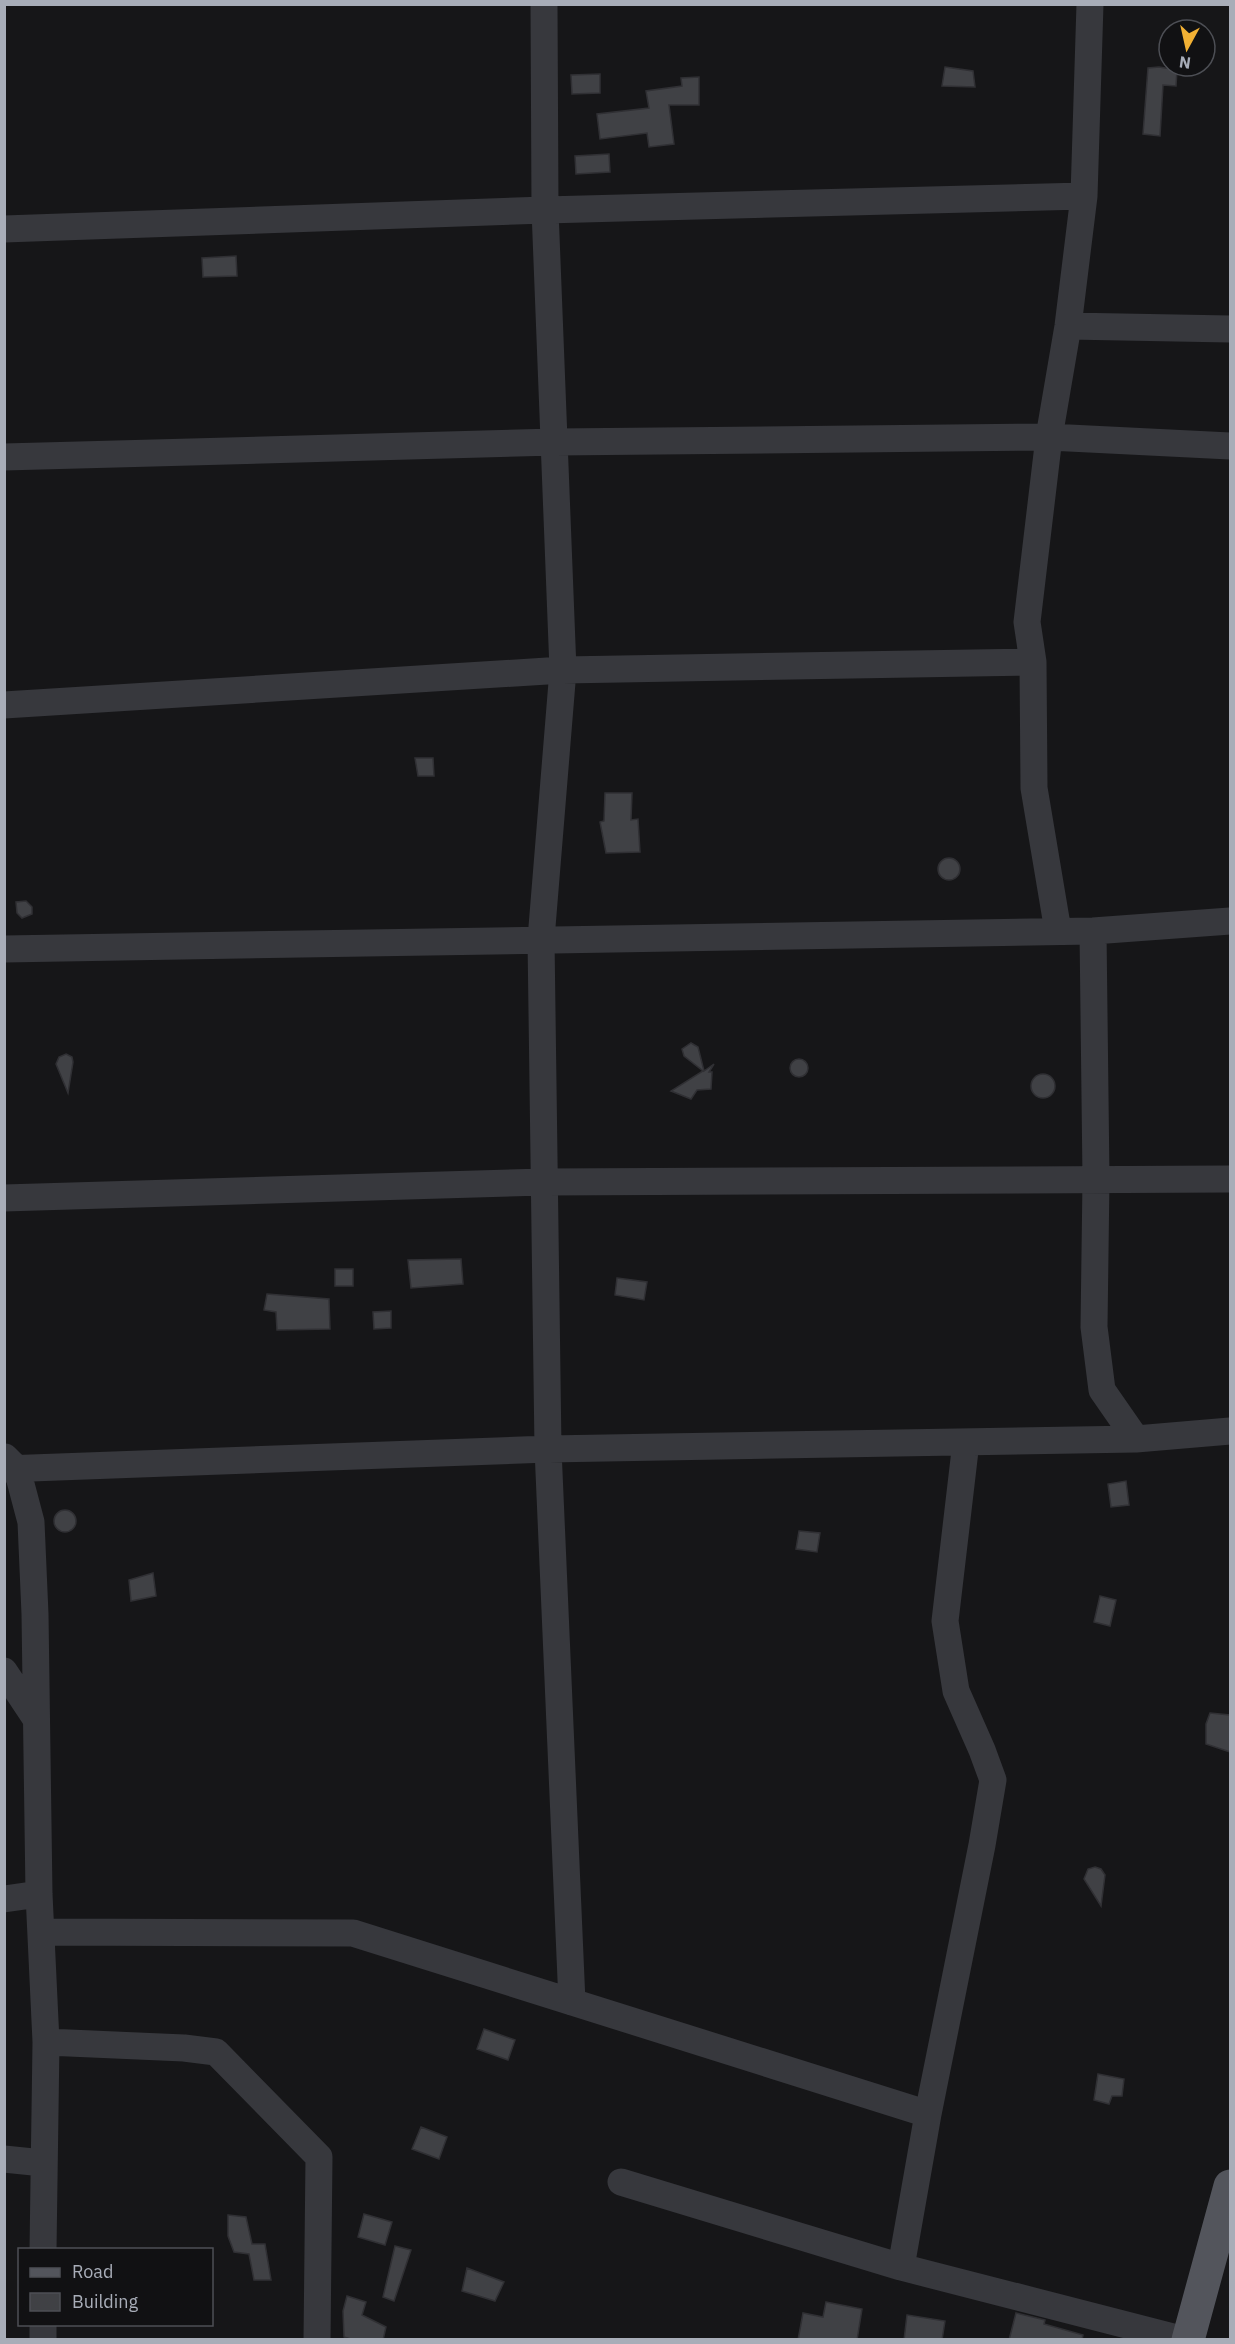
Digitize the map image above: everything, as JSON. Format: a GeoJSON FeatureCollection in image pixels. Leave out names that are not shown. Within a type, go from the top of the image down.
{"type":"FeatureCollection","features":[{"type":"Feature","properties":{"kind":"main road"},"geometry":{"type":"LineString","coordinates":[[1187,2340],[1230,2190]]}},
{"type":"Feature","properties":{"kind":"street"},"geometry":{"type":"LineString","coordinates":[[544,4],[545,210],[563,670],[541,939],[544,1182],[548,1449],[572,2002]]}},
{"type":"Feature","properties":{"kind":"street"},"geometry":{"type":"LineString","coordinates":[[1058,931],[1034,788],[1033,662],[1027,622],[1049,437],[1068,326],[1084,196],[1090,4]]}},
{"type":"Feature","properties":{"kind":"street"},"geometry":{"type":"LineString","coordinates":[[4,229],[545,210],[1084,196]]}},
{"type":"Feature","properties":{"kind":"street"},"geometry":{"type":"LineString","coordinates":[[1068,326],[1230,329]]}},
{"type":"Feature","properties":{"kind":"street"},"geometry":{"type":"LineString","coordinates":[[4,457],[555,442],[1049,437],[1230,446]]}},
{"type":"Feature","properties":{"kind":"street"},"geometry":{"type":"LineString","coordinates":[[4,705],[563,670],[1033,662]]}},
{"type":"Feature","properties":{"kind":"street"},"geometry":{"type":"LineString","coordinates":[[4,949],[1093,931],[1230,921]]}},
{"type":"Feature","properties":{"kind":"street"},"geometry":{"type":"LineString","coordinates":[[1093,931],[1096,1179],[1094,1327],[1102,1390],[1136,1439]]}},
{"type":"Feature","properties":{"kind":"street"},"geometry":{"type":"LineString","coordinates":[[4,1198],[544,1182],[1230,1179]]}},
{"type":"Feature","properties":{"kind":"street"},"geometry":{"type":"LineString","coordinates":[[43,2248],[46,2042],[39,1894],[31,1522],[9,1465],[548,1449],[1136,1439],[1230,1431]]}},
{"type":"Feature","properties":{"kind":"street"},"geometry":{"type":"LineString","coordinates":[[901,2267],[928,2114],[993,1780],[956,1691],[945,1622],[966,1442]]}},
{"type":"Feature","properties":{"kind":"street"},"geometry":{"type":"LineString","coordinates":[[4,1671],[37,1720]]}},
{"type":"Feature","properties":{"kind":"street"},"geometry":{"type":"LineString","coordinates":[[4,1899],[39,1894]]}},
{"type":"Feature","properties":{"kind":"street"},"geometry":{"type":"LineString","coordinates":[[42,1932],[353,1933],[928,2114]]}},
{"type":"Feature","properties":{"kind":"street"},"geometry":{"type":"LineString","coordinates":[[46,2042],[184,2048],[216,2052],[319,2157],[317,2340]]}},
{"type":"Feature","properties":{"kind":"street"},"geometry":{"type":"LineString","coordinates":[[4,2159],[43,2163]]}},
{"type":"Feature","properties":{"kind":"street"},"geometry":{"type":"LineString","coordinates":[[621,2182],[901,2267],[1187,2340]]}},
{"type":"Feature","properties":{"kind":"building"},"geometry":{"type":"Polygon","coordinates":[[[945,67],[973,71],[975,87],[942,86],[945,67]]]}},
{"type":"Feature","properties":{"kind":"building"},"geometry":{"type":"Polygon","coordinates":[[[1157,67],[1157,78],[1176,78],[1176,86],[1163,85],[1160,136],[1143,134],[1148,68],[1157,67]]]}},
{"type":"Feature","properties":{"kind":"building"},"geometry":{"type":"Polygon","coordinates":[[[600,74],[600,93],[572,94],[571,75],[600,74]]]}},
{"type":"Feature","properties":{"kind":"building"},"geometry":{"type":"Polygon","coordinates":[[[699,77],[699,105],[669,105],[674,144],[649,147],[647,133],[600,139],[597,114],[649,108],[646,91],[682,86],[681,78],[699,77]]]}},
{"type":"Feature","properties":{"kind":"building"},"geometry":{"type":"Polygon","coordinates":[[[609,154],[610,172],[576,174],[575,156],[609,154]]]}},
{"type":"Feature","properties":{"kind":"building"},"geometry":{"type":"Polygon","coordinates":[[[236,256],[237,276],[203,277],[202,258],[236,256]]]}},
{"type":"Feature","properties":{"kind":"building"},"geometry":{"type":"Polygon","coordinates":[[[415,758],[433,758],[434,776],[418,776],[415,758]]]}},
{"type":"Feature","properties":{"kind":"building"},"geometry":{"type":"Polygon","coordinates":[[[605,793],[632,793],[631,820],[638,819],[640,852],[606,853],[600,822],[604,821],[605,793]]]}},
{"type":"Feature","properties":{"kind":"building"},"geometry":{"type":"Polygon","coordinates":[[[949,858],[959,865],[960,869],[953,879],[949,880],[939,873],[938,869],[945,859],[949,858]]]}},
{"type":"Feature","properties":{"kind":"building"},"geometry":{"type":"Polygon","coordinates":[[[26,901],[32,907],[32,914],[22,918],[17,913],[16,902],[26,901]]]}},
{"type":"Feature","properties":{"kind":"building"},"geometry":{"type":"Polygon","coordinates":[[[691,1043],[698,1047],[704,1071],[714,1064],[709,1072],[712,1072],[711,1089],[697,1090],[691,1099],[671,1091],[703,1071],[684,1056],[682,1049],[691,1043]]]}},
{"type":"Feature","properties":{"kind":"building"},"geometry":{"type":"Polygon","coordinates":[[[66,1054],[72,1057],[73,1062],[68,1093],[56,1064],[59,1057],[66,1054]]]}},
{"type":"Feature","properties":{"kind":"building"},"geometry":{"type":"Polygon","coordinates":[[[799,1059],[805,1062],[808,1068],[805,1074],[799,1077],[793,1074],[790,1068],[793,1062],[799,1059]]]}},
{"type":"Feature","properties":{"kind":"building"},"geometry":{"type":"Polygon","coordinates":[[[1043,1074],[1051,1078],[1055,1086],[1051,1094],[1043,1098],[1035,1094],[1031,1086],[1035,1078],[1043,1074]]]}},
{"type":"Feature","properties":{"kind":"building"},"geometry":{"type":"Polygon","coordinates":[[[461,1259],[463,1284],[411,1288],[408,1260],[461,1259]]]}},
{"type":"Feature","properties":{"kind":"building"},"geometry":{"type":"Polygon","coordinates":[[[335,1269],[353,1269],[353,1286],[335,1286],[335,1269]]]}},
{"type":"Feature","properties":{"kind":"building"},"geometry":{"type":"Polygon","coordinates":[[[617,1278],[647,1282],[644,1300],[615,1295],[617,1278]]]}},
{"type":"Feature","properties":{"kind":"building"},"geometry":{"type":"Polygon","coordinates":[[[267,1294],[329,1299],[330,1329],[277,1330],[276,1312],[264,1310],[267,1294]]]}},
{"type":"Feature","properties":{"kind":"building"},"geometry":{"type":"Polygon","coordinates":[[[391,1311],[391,1328],[374,1329],[373,1312],[391,1311]]]}},
{"type":"Feature","properties":{"kind":"building"},"geometry":{"type":"Polygon","coordinates":[[[1126,1481],[1129,1505],[1111,1507],[1108,1484],[1126,1481]]]}},
{"type":"Feature","properties":{"kind":"building"},"geometry":{"type":"Polygon","coordinates":[[[65,1510],[75,1517],[76,1521],[69,1531],[65,1532],[55,1525],[54,1521],[61,1511],[65,1510]]]}},
{"type":"Feature","properties":{"kind":"building"},"geometry":{"type":"Polygon","coordinates":[[[799,1531],[820,1533],[817,1552],[796,1549],[799,1531]]]}},
{"type":"Feature","properties":{"kind":"building"},"geometry":{"type":"Polygon","coordinates":[[[153,1573],[156,1596],[131,1601],[129,1580],[153,1573]]]}},
{"type":"Feature","properties":{"kind":"building"},"geometry":{"type":"Polygon","coordinates":[[[1100,1596],[1116,1600],[1110,1626],[1094,1622],[1100,1596]]]}},
{"type":"Feature","properties":{"kind":"building"},"geometry":{"type":"Polygon","coordinates":[[[1210,1713],[1230,1715],[1230,1752],[1206,1744],[1206,1724],[1210,1713]]]}},
{"type":"Feature","properties":{"kind":"building"},"geometry":{"type":"Polygon","coordinates":[[[1095,1867],[1101,1869],[1105,1875],[1101,1906],[1084,1879],[1088,1869],[1095,1867]]]}},
{"type":"Feature","properties":{"kind":"building"},"geometry":{"type":"Polygon","coordinates":[[[484,2029],[515,2040],[508,2060],[477,2049],[484,2029]]]}},
{"type":"Feature","properties":{"kind":"building"},"geometry":{"type":"Polygon","coordinates":[[[1098,2074],[1124,2079],[1122,2096],[1112,2096],[1109,2104],[1094,2100],[1098,2074]]]}},
{"type":"Feature","properties":{"kind":"building"},"geometry":{"type":"Polygon","coordinates":[[[421,2127],[447,2137],[439,2159],[412,2149],[421,2127]]]}},
{"type":"Feature","properties":{"kind":"building"},"geometry":{"type":"Polygon","coordinates":[[[364,2214],[392,2222],[385,2245],[358,2237],[364,2214]]]}},
{"type":"Feature","properties":{"kind":"building"},"geometry":{"type":"Polygon","coordinates":[[[228,2215],[246,2217],[252,2244],[265,2244],[271,2280],[254,2280],[249,2254],[234,2252],[228,2236],[228,2215]]]}},
{"type":"Feature","properties":{"kind":"building"},"geometry":{"type":"Polygon","coordinates":[[[395,2246],[411,2250],[394,2301],[383,2297],[395,2246]]]}},
{"type":"Feature","properties":{"kind":"building"},"geometry":{"type":"Polygon","coordinates":[[[467,2268],[504,2282],[495,2301],[462,2291],[467,2268]]]}},
{"type":"Feature","properties":{"kind":"building"},"geometry":{"type":"Polygon","coordinates":[[[347,2296],[366,2302],[362,2315],[386,2327],[383,2340],[354,2340],[344,2337],[343,2311],[347,2296]]]}},
{"type":"Feature","properties":{"kind":"building"},"geometry":{"type":"Polygon","coordinates":[[[826,2302],[862,2309],[857,2340],[798,2340],[803,2313],[823,2317],[826,2302]]]}},
{"type":"Feature","properties":{"kind":"building"},"geometry":{"type":"Polygon","coordinates":[[[1016,2313],[1045,2320],[1044,2324],[1083,2335],[1082,2340],[1009,2340],[1016,2313]]]}},
{"type":"Feature","properties":{"kind":"building"},"geometry":{"type":"Polygon","coordinates":[[[907,2315],[945,2321],[942,2340],[904,2340],[907,2315]]]}}]}
